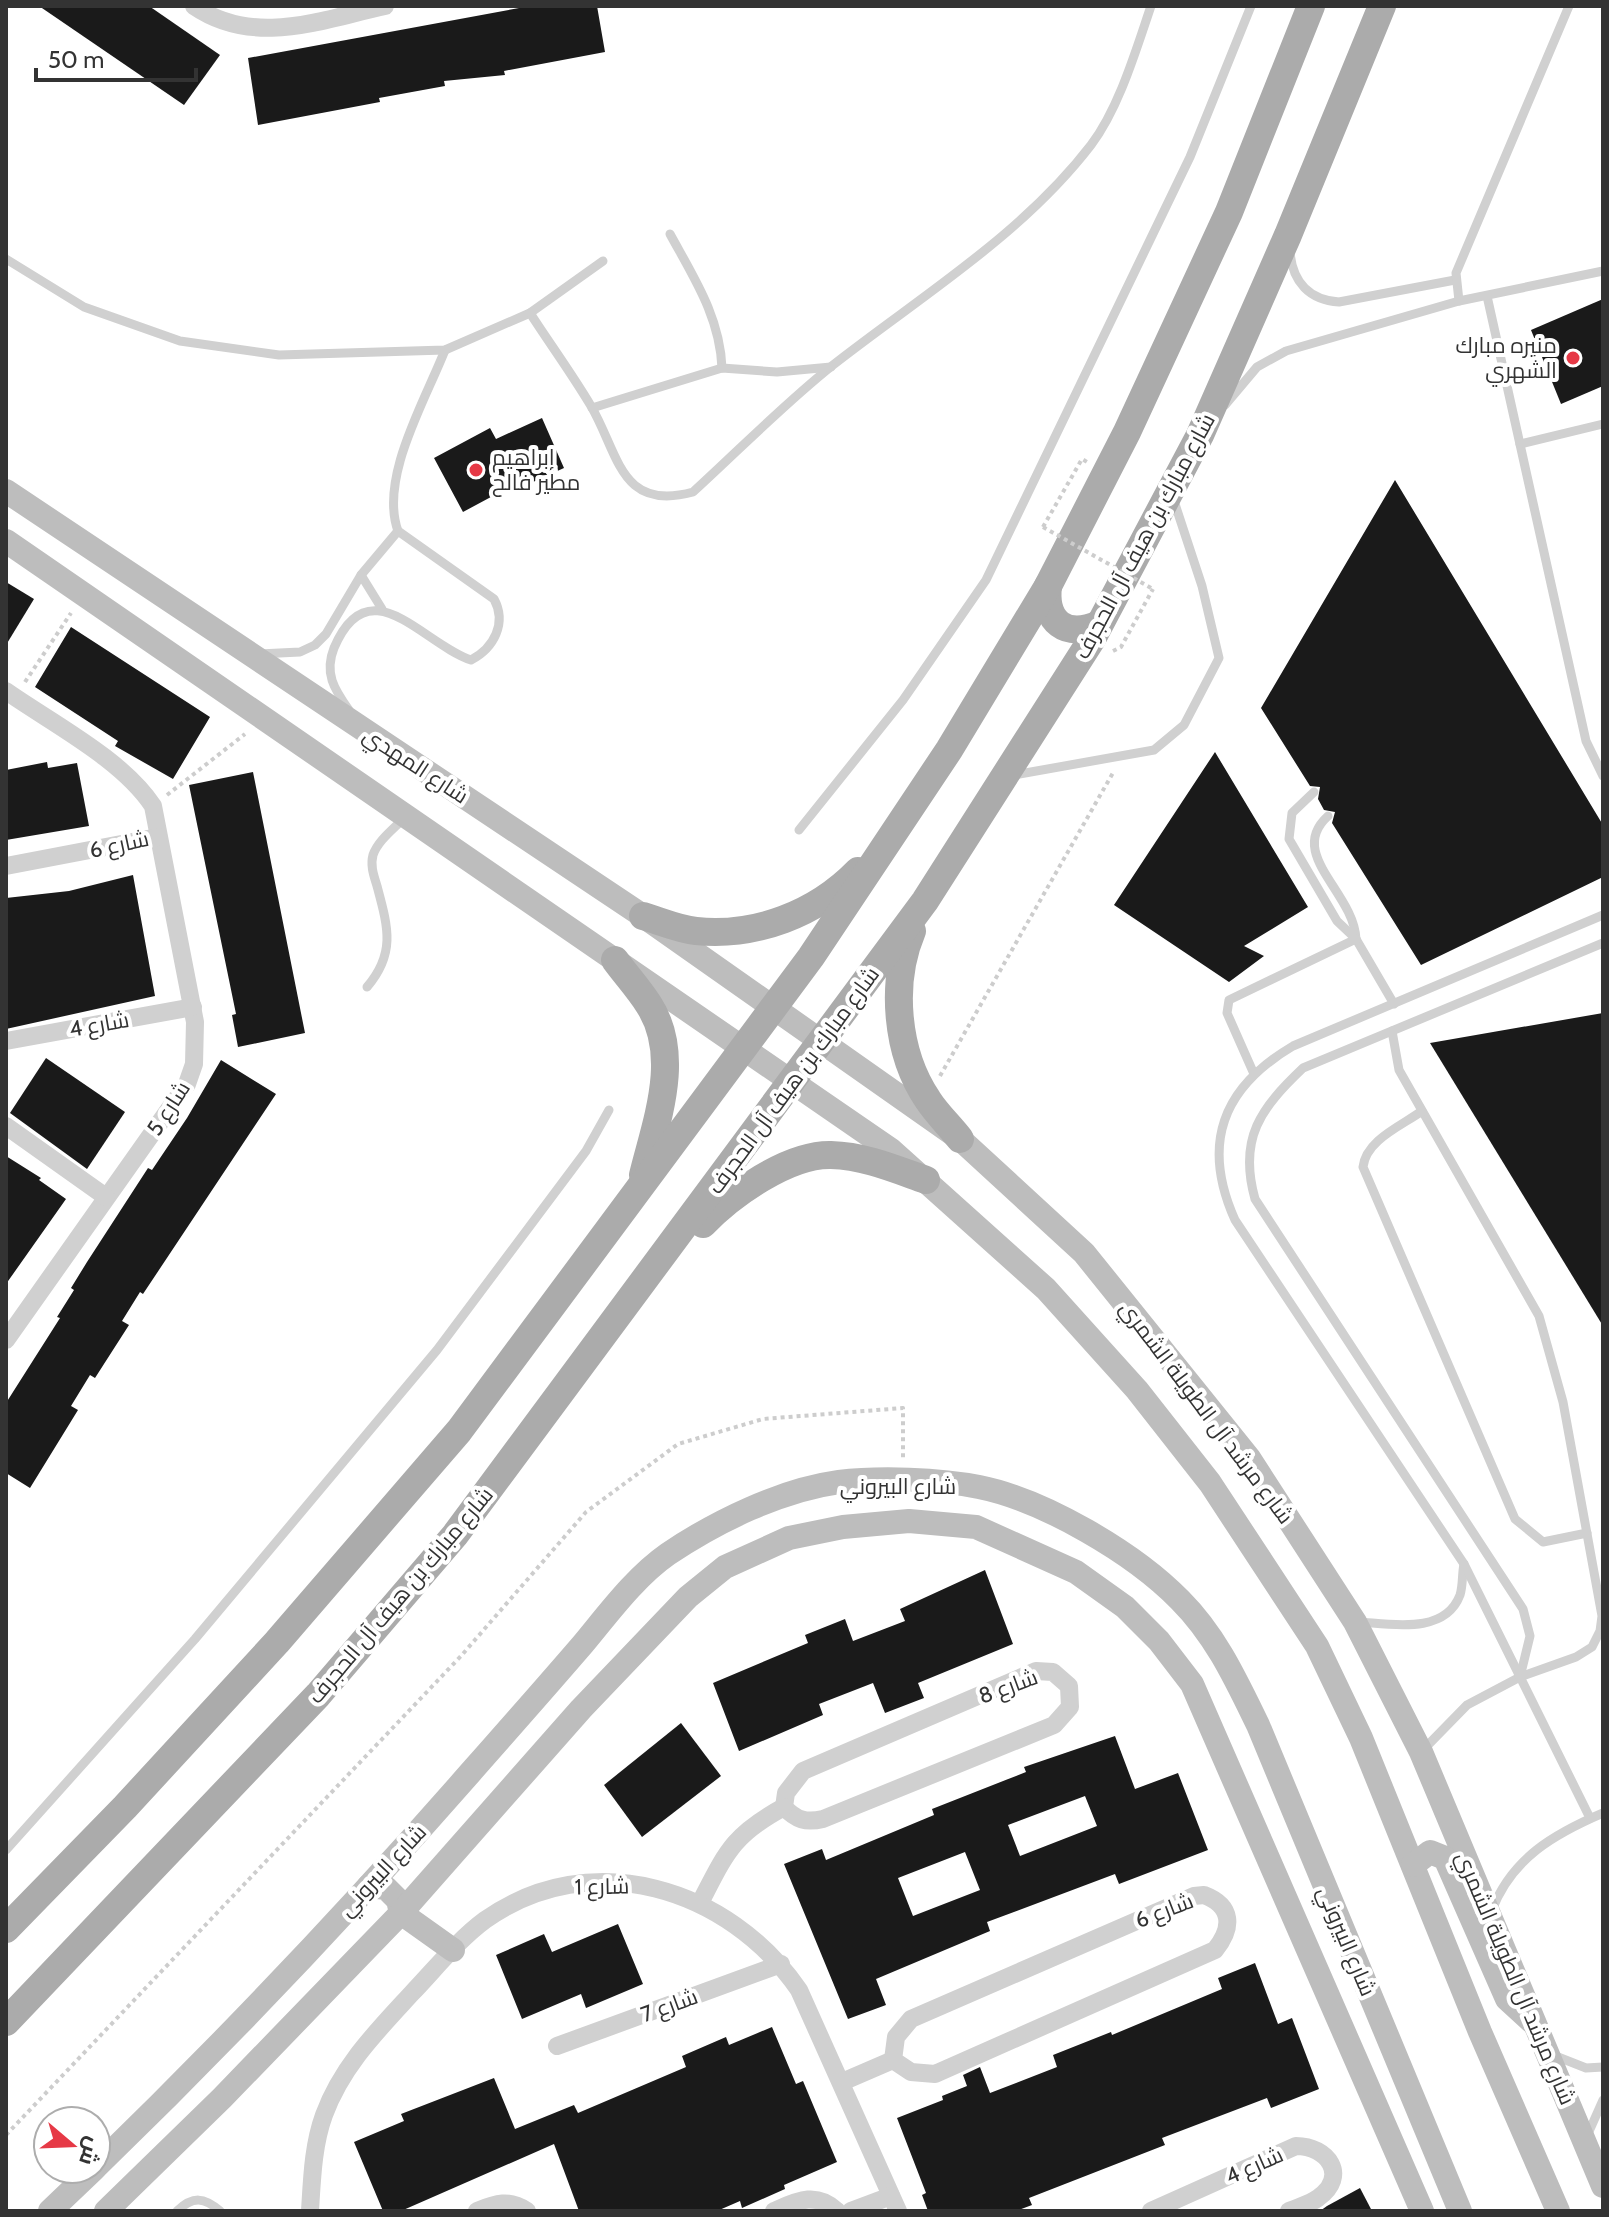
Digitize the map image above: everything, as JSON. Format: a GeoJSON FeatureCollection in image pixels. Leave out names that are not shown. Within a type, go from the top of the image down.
{"type":"FeatureCollection","features":[{"type":"Feature","properties":{"kind":"main road"},"geometry":{"type":"LineString","coordinates":[[6,1929],[277,1642],[459,1431],[774,1009],[890,840],[1048,586],[1127,432],[1223,226],[1311,6]]}},
{"type":"Feature","properties":{"kind":"main road","name":"شارع مبارك بن هيف آل الحجرف"},"geometry":{"type":"LineString","coordinates":[[6,2022],[318,1695],[455,1535],[925,901],[1099,624],[1200,435],[1288,235],[1382,6]]}},
{"type":"Feature","properties":{"kind":"main road","name":"شارع المهدي"},"geometry":{"type":"LineString","coordinates":[[6,491],[643,916],[822,1043]]}},
{"type":"Feature","properties":{"kind":"main road"},"geometry":{"type":"LineString","coordinates":[[6,541],[793,1081]]}},
{"type":"Feature","properties":{"kind":"main road"},"geometry":{"type":"LineString","coordinates":[[1048,586],[1046,603],[1060,624],[1067,629],[1084,631],[1099,624]]}},
{"type":"Feature","properties":{"kind":"main road"},"geometry":{"type":"LineString","coordinates":[[643,916],[695,931],[750,930],[802,913],[847,883],[890,840]]}},
{"type":"Feature","properties":{"kind":"main road"},"geometry":{"type":"LineString","coordinates":[[925,901],[904,949],[898,1000],[905,1052],[927,1099],[960,1139]]}},
{"type":"Feature","properties":{"kind":"main road"},"geometry":{"type":"LineString","coordinates":[[615,960],[651,1007],[664,1042],[664,1090],[640,1185]]}},
{"type":"Feature","properties":{"kind":"main road","name":"شارع مرشد آل الطويلة الشمري"},"geometry":{"type":"LineString","coordinates":[[822,1043],[960,1139],[1084,1253],[1249,1458],[1355,1622],[1421,1752],[1603,2186]]}},
{"type":"Feature","properties":{"kind":"main road","name":"شارع مرشد آل الطويلة الشمري"},"geometry":{"type":"LineString","coordinates":[[793,1081],[891,1150],[1046,1289],[1137,1390],[1210,1483],[1317,1646],[1361,1738],[1558,2211]]}},
{"type":"Feature","properties":{"kind":"main road"},"geometry":{"type":"LineString","coordinates":[[626,1307],[721,1205],[777,1169],[828,1155],[874,1161],[926,1180]]}},
{"type":"Feature","properties":{"kind":"main road","name":"شارع البيروني"},"geometry":{"type":"LineString","coordinates":[[112,2152],[164,2102],[398,1856],[620,1600],[666,1556],[773,1500],[839,1482],[903,1482],[980,1487],[1029,1504],[1090,1534],[1143,1567],[1182,1601],[1225,1657],[1258,1725],[1460,2211]]}},
{"type":"Feature","properties":{"kind":"main road","name":"شارع البيروني"},"geometry":{"type":"LineString","coordinates":[[106,2211],[222,2098],[401,1913],[581,1709],[688,1597],[725,1567],[789,1538],[843,1527],[909,1521],[976,1527],[1076,1572],[1125,1607],[1159,1641],[1192,1684],[1420,2206]]}},
{"type":"Feature","properties":{"kind":"main road"},"geometry":{"type":"LineString","coordinates":[[1413,1865],[1430,1852],[1445,1858],[1507,1999],[1536,2025]]}},
{"type":"Feature","properties":{"kind":"main road"},"geometry":{"type":"LineString","coordinates":[[398,1856],[405,1876],[426,1885]]}},
{"type":"Feature","properties":{"kind":"main road"},"geometry":{"type":"LineString","coordinates":[[369,1886],[377,1885],[393,1894],[401,1913],[453,1950]]}},
{"type":"Feature","properties":{"kind":"main road"},"geometry":{"type":"LineString","coordinates":[[1401,2162],[1408,2167],[1422,2167],[1434,2149]]}},
{"type":"Feature","properties":{"kind":"main road","name":"شارع البيروني"},"geometry":{"type":"LineString","coordinates":[[50,2211],[77,2185]]}},
{"type":"Feature","properties":{"kind":"main road"},"geometry":{"type":"LineString","coordinates":[[1420,2206],[1433,2186],[1450,2188]]}},
{"type":"Feature","properties":{"kind":"street"},"geometry":{"type":"LineString","coordinates":[[194,6],[213,19],[231,25],[267,30],[385,6]]}},
{"type":"Feature","properties":{"kind":"street","name":"شارع 6"},"geometry":{"type":"LineString","coordinates":[[6,866],[158,837],[153,806],[139,785],[10,694]]}},
{"type":"Feature","properties":{"kind":"street","name":"شارع 5"},"geometry":{"type":"LineString","coordinates":[[7,1335],[187,1084],[197,1042],[193,1007],[158,837]]}},
{"type":"Feature","properties":{"kind":"street","name":"شارع 4"},"geometry":{"type":"LineString","coordinates":[[6,1041],[193,1007]]}},
{"type":"Feature","properties":{"kind":"street"},"geometry":{"type":"LineString","coordinates":[[6,1126],[106,1197]]}},
{"type":"Feature","properties":{"kind":"street","name":"شارع 8"},"geometry":{"type":"LineString","coordinates":[[1036,1671],[1053,1672],[1069,1686],[1070,1707],[1054,1725],[823,1819],[811,1822],[794,1818],[784,1807],[786,1793],[803,1771],[1036,1671]]}},
{"type":"Feature","properties":{"kind":"street"},"geometry":{"type":"LineString","coordinates":[[700,1903],[735,1840],[751,1825],[784,1807]]}},
{"type":"Feature","properties":{"kind":"street","name":"شارع 1"},"geometry":{"type":"LineString","coordinates":[[310,2211],[313,2164],[323,2117],[344,2072],[372,2035],[484,1921],[549,1889],[620,1881],[700,1903],[758,1940],[781,1964],[799,1990],[895,2203]]}},
{"type":"Feature","properties":{"kind":"street","name":"شارع 6"},"geometry":{"type":"LineString","coordinates":[[1194,1896],[1215,1899],[1227,1914],[1226,1937],[1215,1950],[935,2074],[911,2072],[893,2060],[896,2037],[911,2019],[1194,1896]]}},
{"type":"Feature","properties":{"kind":"street","name":"شارع 7"},"geometry":{"type":"LineString","coordinates":[[557,2046],[781,1964]]}},
{"type":"Feature","properties":{"kind":"street"},"geometry":{"type":"LineString","coordinates":[[842,2082],[893,2060]]}},
{"type":"Feature","properties":{"kind":"street","name":"شارع 4"},"geometry":{"type":"LineString","coordinates":[[1151,2211],[1296,2146],[1311,2146],[1328,2156],[1332,2164],[1329,2186],[1319,2198],[1289,2211]]}},
{"type":"Feature","properties":{"kind":"street"},"geometry":{"type":"LineString","coordinates":[[774,2211],[803,2199],[816,2199],[837,2211]]}},
{"type":"Feature","properties":{"kind":"street"},"geometry":{"type":"LineString","coordinates":[[477,2211],[499,2202],[513,2203],[527,2211]]}},
{"type":"Feature","properties":{"kind":"street"},"geometry":{"type":"LineString","coordinates":[[851,2211],[895,2203]]}},
{"type":"Feature","properties":{"kind":"lane"},"geometry":{"type":"LineString","coordinates":[[530,313],[592,408],[621,473],[644,492],[671,498],[693,492],[831,367],[937,287],[1043,200],[1093,143],[1128,73],[1151,6]]}},
{"type":"Feature","properties":{"kind":"lane"},"geometry":{"type":"LineString","coordinates":[[799,830],[903,700],[986,580],[1190,157],[1251,6]]}},
{"type":"Feature","properties":{"kind":"lane"},"geometry":{"type":"LineString","coordinates":[[1459,301],[1455,280],[1569,6]]}},
{"type":"Feature","properties":{"kind":"lane"},"geometry":{"type":"LineString","coordinates":[[670,234],[713,313],[721,339],[722,368]]}},
{"type":"Feature","properties":{"kind":"lane"},"geometry":{"type":"LineString","coordinates":[[1288,235],[1292,268],[1298,282],[1311,295],[1326,301],[1339,302],[1455,280]]}},
{"type":"Feature","properties":{"kind":"lane"},"geometry":{"type":"LineString","coordinates":[[6,259],[84,307],[180,341],[279,355],[445,350],[530,313],[603,261]]}},
{"type":"Feature","properties":{"kind":"lane"},"geometry":{"type":"LineString","coordinates":[[1200,435],[1257,367],[1279,355],[1459,301],[1603,271]]}},
{"type":"Feature","properties":{"kind":"lane"},"geometry":{"type":"LineString","coordinates":[[1487,296],[1586,741],[1603,776]]}},
{"type":"Feature","properties":{"kind":"lane"},"geometry":{"type":"LineString","coordinates":[[370,734],[333,686],[328,666],[348,626],[370,610],[382,609],[394,613],[455,655],[471,660],[482,655],[497,635],[500,610],[494,599],[398,531],[392,514],[396,474],[445,350]]}},
{"type":"Feature","properties":{"kind":"lane"},"geometry":{"type":"LineString","coordinates":[[592,408],[722,368],[777,372],[831,367]]}},
{"type":"Feature","properties":{"kind":"lane"},"geometry":{"type":"LineString","coordinates":[[1520,444],[1603,424]]}},
{"type":"Feature","properties":{"kind":"lane"},"geometry":{"type":"LineString","coordinates":[[1002,777],[1154,750],[1184,725],[1219,658],[1202,586],[1170,491]]}},
{"type":"Feature","properties":{"kind":"lane"},"geometry":{"type":"LineString","coordinates":[[248,654],[300,652],[315,645],[326,634],[361,575],[398,531]]}},
{"type":"Feature","properties":{"kind":"lane"},"geometry":{"type":"LineString","coordinates":[[361,575],[382,609]]}},
{"type":"Feature","properties":{"kind":"lane"},"geometry":{"type":"LineString","coordinates":[[1314,792],[1292,813],[1289,839],[1337,921],[1356,939],[1394,1004]]}},
{"type":"Feature","properties":{"kind":"lane"},"geometry":{"type":"LineString","coordinates":[[367,987],[382,969],[387,949],[387,921],[372,870],[374,853],[406,816]]}},
{"type":"Feature","properties":{"kind":"lane"},"geometry":{"type":"LineString","coordinates":[[1328,816],[1313,836],[1313,849],[1350,913],[1356,939]]}},
{"type":"Feature","properties":{"kind":"lane"},"geometry":{"type":"LineString","coordinates":[[1590,1818],[1464,1564],[1235,1220],[1224,1194],[1218,1137],[1226,1114],[1254,1074],[1293,1046],[1603,915]]}},
{"type":"Feature","properties":{"kind":"lane"},"geometry":{"type":"LineString","coordinates":[[1254,1074],[1227,1013],[1229,1000],[1356,939]]}},
{"type":"Feature","properties":{"kind":"lane"},"geometry":{"type":"LineString","coordinates":[[1520,1677],[1530,1636],[1523,1609],[1255,1199],[1248,1176],[1249,1149],[1258,1119],[1274,1096],[1303,1068],[1603,943]]}},
{"type":"Feature","properties":{"kind":"lane"},"geometry":{"type":"LineString","coordinates":[[1392,1031],[1399,1070],[1539,1316],[1563,1402],[1602,1616],[1600,1631],[1592,1647],[1576,1657],[1520,1677],[1467,1705],[1421,1752]]}},
{"type":"Feature","properties":{"kind":"lane"},"geometry":{"type":"LineString","coordinates":[[6,1850],[195,1639],[437,1350],[586,1151],[609,1110]]}},
{"type":"Feature","properties":{"kind":"lane"},"geometry":{"type":"LineString","coordinates":[[1422,1111],[1371,1147],[1365,1155],[1363,1167],[1515,1519],[1543,1542],[1587,1533]]}},
{"type":"Feature","properties":{"kind":"lane"},"geometry":{"type":"LineString","coordinates":[[1355,1622],[1421,1625],[1439,1617],[1460,1595],[1464,1564]]}},
{"type":"Feature","properties":{"kind":"lane"},"geometry":{"type":"LineString","coordinates":[[1490,1916],[1507,1881],[1530,1853],[1603,1813]]}},
{"type":"Feature","properties":{"kind":"lane"},"geometry":{"type":"LineString","coordinates":[[1547,2051],[1573,2064],[1603,2067]]}},
{"type":"Feature","properties":{"kind":"lane"},"geometry":{"type":"LineString","coordinates":[[1585,2143],[1603,2100]]}},
{"type":"Feature","properties":{"kind":"lane"},"geometry":{"type":"LineString","coordinates":[[177,2211],[197,2199],[208,2201],[220,2211]]}},
{"type":"Feature","properties":{"kind":"path"},"geometry":{"type":"LineString","coordinates":[[1082,459],[1043,527],[1153,589],[1121,647]]}},
{"type":"Feature","properties":{"kind":"path"},"geometry":{"type":"LineString","coordinates":[[10,694],[84,595]]}},
{"type":"Feature","properties":{"kind":"path"},"geometry":{"type":"LineString","coordinates":[[153,806],[264,719]]}},
{"type":"Feature","properties":{"kind":"path"},"geometry":{"type":"LineString","coordinates":[[927,1099],[1122,757]]}},
{"type":"Feature","properties":{"kind":"path"},"geometry":{"type":"LineString","coordinates":[[6,2135],[461,1656],[586,1512],[678,1444],[763,1419],[903,1408],[903,1482]]}},
{"type":"Feature","properties":{"kind":"building"},"geometry":{"type":"Polygon","coordinates":[[[39,6],[149,6],[220,55],[184,105],[39,6]]]}},
{"type":"Feature","properties":{"kind":"building"},"geometry":{"type":"Polygon","coordinates":[[[530,6],[597,6],[605,52],[504,71],[505,75],[444,81],[445,86],[379,98],[380,102],[258,125],[248,58],[530,6]]]}},
{"type":"Feature","properties":{"kind":"building","name":"منيره مبارك الشهري"},"geometry":{"type":"Polygon","coordinates":[[[1603,299],[1603,386],[1561,404],[1531,330],[1603,299]]]}},
{"type":"Feature","properties":{"kind":"building","name":"إبراهيم مطير فالح"},"geometry":{"type":"Polygon","coordinates":[[[542,418],[564,468],[533,482],[530,476],[463,512],[434,458],[490,428],[496,439],[542,418]]]}},
{"type":"Feature","properties":{"kind":"building"},"geometry":{"type":"Polygon","coordinates":[[[1395,480],[1603,825],[1603,877],[1421,965],[1332,823],[1335,812],[1324,810],[1318,799],[1320,787],[1310,786],[1261,708],[1395,480]]]}},
{"type":"Feature","properties":{"kind":"building"},"geometry":{"type":"Polygon","coordinates":[[[6,582],[34,599],[6,645],[6,582]]]}},
{"type":"Feature","properties":{"kind":"building"},"geometry":{"type":"Polygon","coordinates":[[[71,627],[210,717],[173,779],[115,746],[118,741],[35,687],[71,627]]]}},
{"type":"Feature","properties":{"kind":"building"},"geometry":{"type":"Polygon","coordinates":[[[1215,752],[1308,907],[1244,946],[1264,956],[1229,982],[1114,905],[1215,752]]]}},
{"type":"Feature","properties":{"kind":"building"},"geometry":{"type":"Polygon","coordinates":[[[47,762],[48,768],[77,763],[89,826],[6,840],[6,770],[47,762]]]}},
{"type":"Feature","properties":{"kind":"building"},"geometry":{"type":"Polygon","coordinates":[[[253,772],[305,1033],[238,1047],[232,1015],[236,1014],[189,785],[253,772]]]}},
{"type":"Feature","properties":{"kind":"building"},"geometry":{"type":"Polygon","coordinates":[[[133,875],[155,996],[6,1029],[6,898],[69,891],[133,875]]]}},
{"type":"Feature","properties":{"kind":"building"},"geometry":{"type":"Polygon","coordinates":[[[1603,1013],[1603,1326],[1430,1043],[1603,1013]]]}},
{"type":"Feature","properties":{"kind":"building"},"geometry":{"type":"Polygon","coordinates":[[[46,1058],[125,1112],[87,1169],[10,1113],[46,1058]]]}},
{"type":"Feature","properties":{"kind":"building"},"geometry":{"type":"Polygon","coordinates":[[[221,1060],[276,1094],[143,1294],[140,1292],[122,1321],[129,1325],[95,1378],[90,1375],[71,1406],[78,1410],[30,1488],[6,1473],[6,1403],[60,1318],[57,1317],[87,1262],[148,1168],[152,1170],[187,1118],[221,1060]]]}},
{"type":"Feature","properties":{"kind":"building"},"geometry":{"type":"Polygon","coordinates":[[[6,1156],[41,1178],[39,1180],[66,1199],[6,1284],[6,1156]]]}},
{"type":"Feature","properties":{"kind":"building"},"geometry":{"type":"Polygon","coordinates":[[[985,1570],[1013,1644],[918,1683],[924,1698],[885,1713],[873,1683],[819,1704],[823,1715],[739,1751],[713,1683],[808,1643],[805,1635],[845,1619],[853,1641],[905,1621],[900,1609],[985,1570]]]}},
{"type":"Feature","properties":{"kind":"building"},"geometry":{"type":"Polygon","coordinates":[[[681,1723],[721,1776],[642,1837],[604,1785],[681,1723]]]}},
{"type":"Feature","properties":{"kind":"building"},"geometry":{"type":"Polygon","coordinates":[[[1115,1736],[1135,1789],[1178,1773],[1208,1850],[1119,1884],[1115,1874],[987,1922],[990,1931],[876,1979],[886,2005],[848,2019],[784,1864],[822,1849],[826,1860],[934,1815],[932,1809],[1026,1772],[1024,1767],[1115,1736]],[[1085,1796],[1008,1825],[1020,1856],[1097,1826],[1085,1796]],[[965,1852],[898,1878],[913,1916],[980,1890],[965,1852]]]}},
{"type":"Feature","properties":{"kind":"building"},"geometry":{"type":"Polygon","coordinates":[[[618,1924],[643,1984],[586,2008],[581,1994],[522,2019],[496,1955],[544,1934],[552,1952],[618,1924]]]}},
{"type":"Feature","properties":{"kind":"building"},"geometry":{"type":"Polygon","coordinates":[[[1255,1963],[1278,2024],[1292,2018],[1319,2089],[1271,2108],[1267,2098],[1162,2138],[1165,2145],[1029,2198],[1032,2205],[1016,2211],[928,2211],[922,2195],[926,2193],[897,2118],[943,2100],[942,2096],[967,2086],[963,2075],[980,2067],[990,2093],[1057,2067],[1053,2055],[1111,2032],[1112,2035],[1222,1989],[1218,1978],[1255,1963]]]}},
{"type":"Feature","properties":{"kind":"building"},"geometry":{"type":"Polygon","coordinates":[[[772,2027],[796,2084],[803,2081],[837,2162],[742,2208],[740,2201],[717,2211],[579,2211],[554,2144],[401,2211],[383,2211],[354,2142],[404,2121],[401,2114],[494,2078],[515,2129],[574,2105],[578,2113],[686,2067],[682,2056],[726,2037],[729,2045],[772,2027]]]}},
{"type":"Feature","properties":{"kind":"building"},"geometry":{"type":"Polygon","coordinates":[[[1360,2188],[1372,2211],[1320,2211],[1327,2206],[1360,2188]]]}},
{"type":"Feature","properties":{"kind":"place","name":"منيره مبارك الشهري"},"geometry":{"type":"Point","coordinates":[1573,358]}},
{"type":"Feature","properties":{"kind":"place","name":"إبراهيم مطير فالح"},"geometry":{"type":"Point","coordinates":[476,470]}}]}
